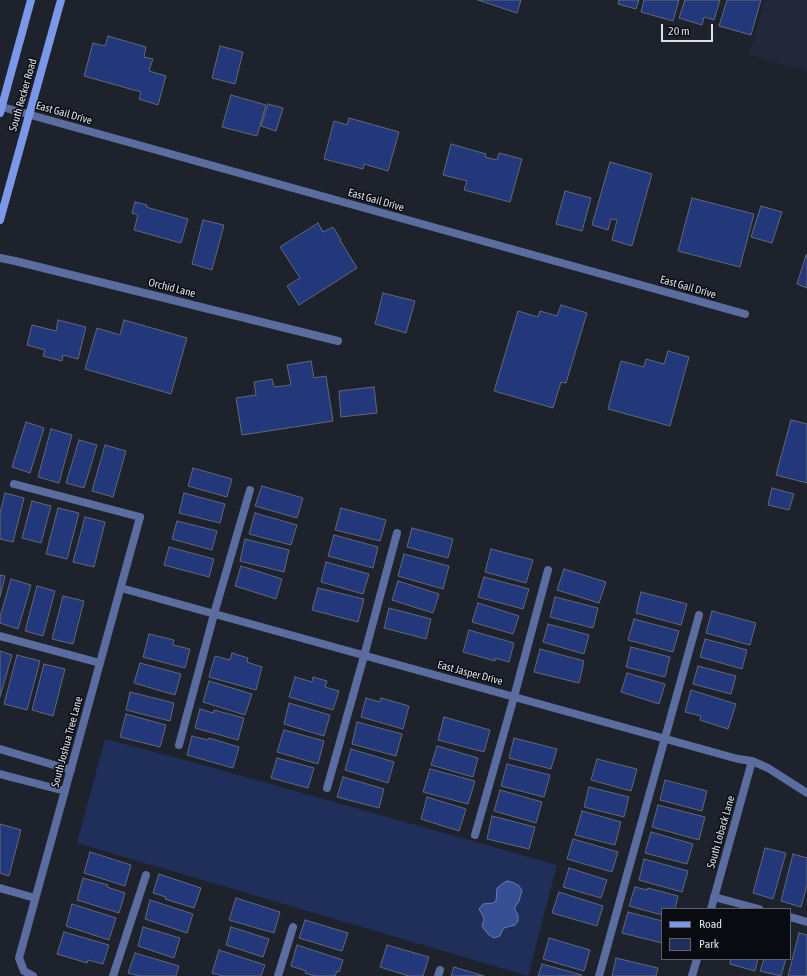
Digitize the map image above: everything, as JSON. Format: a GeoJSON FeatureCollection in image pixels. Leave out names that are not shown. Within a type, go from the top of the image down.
{"type":"FeatureCollection","features":[{"type":"Feature","properties":{"kind":"main road","name":"South Recker Road"},"geometry":{"type":"LineString","coordinates":[[1,110],[31,0]]}},
{"type":"Feature","properties":{"kind":"main road","name":"South Recker Road"},"geometry":{"type":"LineString","coordinates":[[0,220],[61,0]]}},
{"type":"Feature","properties":{"kind":"street","name":"East Gail Drive"},"geometry":{"type":"LineString","coordinates":[[1,110],[29,115],[745,314]]}},
{"type":"Feature","properties":{"kind":"street","name":"Orchid Lane"},"geometry":{"type":"LineString","coordinates":[[0,258],[338,341]]}},
{"type":"Feature","properties":{"kind":"street","name":"South Joshua Tree Lane"},"geometry":{"type":"LineString","coordinates":[[14,484],[140,517],[19,958],[24,971],[33,976]]}},
{"type":"Feature","properties":{"kind":"street"},"geometry":{"type":"LineString","coordinates":[[179,745],[214,614],[250,490]]}},
{"type":"Feature","properties":{"kind":"street"},"geometry":{"type":"LineString","coordinates":[[327,788],[397,533]]}},
{"type":"Feature","properties":{"kind":"street"},"geometry":{"type":"LineString","coordinates":[[475,835],[548,570]]}},
{"type":"Feature","properties":{"kind":"street","name":"East Jasper Drive"},"geometry":{"type":"LineString","coordinates":[[120,588],[738,759],[752,761],[768,768],[807,793]]}},
{"type":"Feature","properties":{"kind":"street"},"geometry":{"type":"LineString","coordinates":[[599,976],[699,615]]}},
{"type":"Feature","properties":{"kind":"street"},"geometry":{"type":"LineString","coordinates":[[0,636],[100,663]]}},
{"type":"Feature","properties":{"kind":"street"},"geometry":{"type":"LineString","coordinates":[[0,749],[70,770]]}},
{"type":"Feature","properties":{"kind":"street","name":"South Loback Lane"},"geometry":{"type":"LineString","coordinates":[[710,908],[752,761]]}},
{"type":"Feature","properties":{"kind":"street"},"geometry":{"type":"LineString","coordinates":[[0,774],[65,791]]}},
{"type":"Feature","properties":{"kind":"street"},"geometry":{"type":"LineString","coordinates":[[113,976],[146,875]]}},
{"type":"Feature","properties":{"kind":"street"},"geometry":{"type":"LineString","coordinates":[[0,888],[35,898]]}},
{"type":"Feature","properties":{"kind":"street"},"geometry":{"type":"LineString","coordinates":[[714,897],[755,908]]}},
{"type":"Feature","properties":{"kind":"street"},"geometry":{"type":"LineString","coordinates":[[791,917],[807,922]]}},
{"type":"Feature","properties":{"kind":"street"},"geometry":{"type":"LineString","coordinates":[[278,976],[293,927]]}},
{"type":"Feature","properties":{"kind":"street"},"geometry":{"type":"LineString","coordinates":[[692,976],[697,960]]}},
{"type":"Feature","properties":{"kind":"shaded area"},"geometry":{"type":"Polygon","coordinates":[[[765,0],[807,0],[807,72],[749,55],[765,0]]]}},
{"type":"Feature","properties":{"kind":"shaded area"},"geometry":{"type":"Polygon","coordinates":[[[507,881],[518,885],[522,890],[519,901],[515,907],[518,915],[518,921],[515,925],[504,928],[500,936],[494,938],[488,934],[482,926],[484,920],[479,909],[483,904],[493,903],[496,901],[497,888],[507,881]]]}},
{"type":"Feature","properties":{"kind":"green space"},"geometry":{"type":"Polygon","coordinates":[[[105,739],[196,763],[557,865],[528,976],[77,843],[105,739]]]}},
{"type":"Feature","properties":{"kind":"building"},"geometry":{"type":"Polygon","coordinates":[[[478,0],[521,0],[517,13],[478,0]]]}},
{"type":"Feature","properties":{"kind":"building"},"geometry":{"type":"Polygon","coordinates":[[[619,0],[639,0],[636,9],[618,4],[619,0]]]}},
{"type":"Feature","properties":{"kind":"building"},"geometry":{"type":"Polygon","coordinates":[[[644,0],[679,0],[673,21],[641,12],[644,0]]]}},
{"type":"Feature","properties":{"kind":"building"},"geometry":{"type":"Polygon","coordinates":[[[685,0],[720,0],[714,20],[704,17],[702,25],[679,18],[685,0]]]}},
{"type":"Feature","properties":{"kind":"building"},"geometry":{"type":"Polygon","coordinates":[[[727,0],[761,0],[751,35],[719,26],[727,0]]]}},
{"type":"Feature","properties":{"kind":"building"},"geometry":{"type":"Polygon","coordinates":[[[108,36],[146,47],[144,57],[153,59],[149,71],[166,76],[158,105],[139,99],[141,92],[84,76],[93,43],[105,46],[108,36]]]}},
{"type":"Feature","properties":{"kind":"building"},"geometry":{"type":"Polygon","coordinates":[[[220,46],[243,52],[235,84],[212,78],[220,46]]]}},
{"type":"Feature","properties":{"kind":"building"},"geometry":{"type":"Polygon","coordinates":[[[231,95],[266,105],[257,136],[222,127],[231,95]]]}},
{"type":"Feature","properties":{"kind":"building"},"geometry":{"type":"Polygon","coordinates":[[[268,104],[283,108],[276,131],[261,126],[268,104]]]}},
{"type":"Feature","properties":{"kind":"building"},"geometry":{"type":"Polygon","coordinates":[[[349,118],[399,132],[388,171],[364,164],[363,169],[324,159],[334,121],[347,125],[349,118]]]}},
{"type":"Feature","properties":{"kind":"building"},"geometry":{"type":"Polygon","coordinates":[[[451,144],[486,154],[485,157],[497,160],[499,153],[522,159],[510,202],[464,190],[467,181],[443,175],[451,144]]]}},
{"type":"Feature","properties":{"kind":"building"},"geometry":{"type":"Polygon","coordinates":[[[610,162],[652,174],[632,246],[612,240],[617,220],[611,219],[608,230],[592,225],[610,162]]]}},
{"type":"Feature","properties":{"kind":"building"},"geometry":{"type":"Polygon","coordinates":[[[565,191],[591,198],[582,231],[556,224],[565,191]]]}},
{"type":"Feature","properties":{"kind":"building"},"geometry":{"type":"Polygon","coordinates":[[[692,198],[754,214],[740,267],[678,251],[692,198]]]}},
{"type":"Feature","properties":{"kind":"building"},"geometry":{"type":"Polygon","coordinates":[[[135,202],[147,205],[146,207],[188,219],[181,243],[134,230],[138,215],[132,213],[135,202]]]}},
{"type":"Feature","properties":{"kind":"building"},"geometry":{"type":"Polygon","coordinates":[[[761,206],[782,212],[772,243],[751,237],[761,206]]]}},
{"type":"Feature","properties":{"kind":"building"},"geometry":{"type":"Polygon","coordinates":[[[203,220],[224,225],[212,270],[192,264],[203,220]]]}},
{"type":"Feature","properties":{"kind":"building"},"geometry":{"type":"Polygon","coordinates":[[[318,223],[323,232],[333,227],[357,268],[299,305],[287,286],[300,278],[280,247],[318,223]]]}},
{"type":"Feature","properties":{"kind":"building"},"geometry":{"type":"Polygon","coordinates":[[[807,255],[807,288],[797,284],[807,255]]]}},
{"type":"Feature","properties":{"kind":"building"},"geometry":{"type":"Polygon","coordinates":[[[383,293],[415,301],[406,333],[375,324],[383,293]]]}},
{"type":"Feature","properties":{"kind":"building"},"geometry":{"type":"Polygon","coordinates":[[[561,305],[587,313],[566,383],[561,382],[553,408],[494,391],[518,311],[538,317],[540,311],[557,316],[561,305]]]}},
{"type":"Feature","properties":{"kind":"building"},"geometry":{"type":"Polygon","coordinates":[[[58,320],[86,327],[78,359],[63,355],[62,361],[43,356],[45,350],[27,345],[32,325],[56,331],[58,320]]]}},
{"type":"Feature","properties":{"kind":"building"},"geometry":{"type":"Polygon","coordinates":[[[124,320],[187,338],[171,394],[85,369],[97,328],[120,335],[124,320]]]}},
{"type":"Feature","properties":{"kind":"building"},"geometry":{"type":"Polygon","coordinates":[[[668,351],[689,357],[670,426],[608,409],[621,361],[644,367],[646,359],[664,364],[668,351]]]}},
{"type":"Feature","properties":{"kind":"building"},"geometry":{"type":"Polygon","coordinates":[[[311,361],[314,378],[326,376],[333,421],[242,435],[236,398],[256,395],[254,382],[272,379],[274,387],[291,385],[287,365],[311,361]]]}},
{"type":"Feature","properties":{"kind":"building"},"geometry":{"type":"Polygon","coordinates":[[[374,387],[377,413],[341,417],[339,391],[374,387]]]}},
{"type":"Feature","properties":{"kind":"building"},"geometry":{"type":"Polygon","coordinates":[[[791,420],[807,424],[807,483],[776,475],[791,420]]]}},
{"type":"Feature","properties":{"kind":"building"},"geometry":{"type":"Polygon","coordinates":[[[26,422],[44,428],[30,473],[12,467],[26,422]]]}},
{"type":"Feature","properties":{"kind":"building"},"geometry":{"type":"Polygon","coordinates":[[[51,429],[72,435],[59,483],[38,477],[51,429]]]}},
{"type":"Feature","properties":{"kind":"building"},"geometry":{"type":"Polygon","coordinates":[[[79,440],[97,445],[84,488],[66,483],[79,440]]]}},
{"type":"Feature","properties":{"kind":"building"},"geometry":{"type":"Polygon","coordinates":[[[105,445],[126,451],[113,497],[92,491],[105,445]]]}},
{"type":"Feature","properties":{"kind":"building"},"geometry":{"type":"Polygon","coordinates":[[[193,468],[232,479],[227,497],[188,486],[193,468]]]}},
{"type":"Feature","properties":{"kind":"building"},"geometry":{"type":"Polygon","coordinates":[[[262,486],[303,498],[297,518],[255,506],[262,486]]]}},
{"type":"Feature","properties":{"kind":"building"},"geometry":{"type":"Polygon","coordinates":[[[772,488],[794,494],[789,510],[768,505],[772,488]]]}},
{"type":"Feature","properties":{"kind":"building"},"geometry":{"type":"Polygon","coordinates":[[[5,493],[24,498],[13,542],[0,539],[0,513],[5,493]]]}},
{"type":"Feature","properties":{"kind":"building"},"geometry":{"type":"Polygon","coordinates":[[[184,493],[225,504],[220,523],[179,513],[184,493]]]}},
{"type":"Feature","properties":{"kind":"building"},"geometry":{"type":"Polygon","coordinates":[[[32,501],[51,506],[41,543],[22,538],[32,501]]]}},
{"type":"Feature","properties":{"kind":"building"},"geometry":{"type":"Polygon","coordinates":[[[58,508],[79,513],[67,559],[46,554],[58,508]]]}},
{"type":"Feature","properties":{"kind":"building"},"geometry":{"type":"Polygon","coordinates":[[[341,508],[386,520],[380,541],[335,530],[341,508]]]}},
{"type":"Feature","properties":{"kind":"building"},"geometry":{"type":"Polygon","coordinates":[[[255,513],[297,525],[291,545],[249,534],[255,513]]]}},
{"type":"Feature","properties":{"kind":"building"},"geometry":{"type":"Polygon","coordinates":[[[85,517],[105,522],[94,567],[73,562],[85,517]]]}},
{"type":"Feature","properties":{"kind":"building"},"geometry":{"type":"Polygon","coordinates":[[[177,521],[217,531],[212,550],[172,539],[177,521]]]}},
{"type":"Feature","properties":{"kind":"building"},"geometry":{"type":"Polygon","coordinates":[[[412,528],[453,539],[448,558],[407,547],[412,528]]]}},
{"type":"Feature","properties":{"kind":"building"},"geometry":{"type":"Polygon","coordinates":[[[334,535],[378,547],[373,568],[328,556],[334,535]]]}},
{"type":"Feature","properties":{"kind":"building"},"geometry":{"type":"Polygon","coordinates":[[[245,539],[289,550],[284,572],[240,561],[245,539]]]}},
{"type":"Feature","properties":{"kind":"building"},"geometry":{"type":"Polygon","coordinates":[[[169,547],[214,559],[209,577],[164,565],[169,547]]]}},
{"type":"Feature","properties":{"kind":"building"},"geometry":{"type":"Polygon","coordinates":[[[491,549],[533,560],[526,583],[485,572],[491,549]]]}},
{"type":"Feature","properties":{"kind":"building"},"geometry":{"type":"Polygon","coordinates":[[[404,554],[449,566],[443,589],[398,576],[404,554]]]}},
{"type":"Feature","properties":{"kind":"building"},"geometry":{"type":"Polygon","coordinates":[[[326,562],[369,574],[363,594],[321,582],[326,562]]]}},
{"type":"Feature","properties":{"kind":"building"},"geometry":{"type":"Polygon","coordinates":[[[241,566],[282,579],[276,599],[235,586],[241,566]]]}},
{"type":"Feature","properties":{"kind":"building"},"geometry":{"type":"Polygon","coordinates":[[[564,569],[606,582],[599,603],[557,590],[564,569]]]}},
{"type":"Feature","properties":{"kind":"building"},"geometry":{"type":"Polygon","coordinates":[[[0,575],[5,576],[0,597],[0,575]]]}},
{"type":"Feature","properties":{"kind":"building"},"geometry":{"type":"Polygon","coordinates":[[[484,577],[529,589],[523,609],[478,597],[484,577]]]}},
{"type":"Feature","properties":{"kind":"building"},"geometry":{"type":"Polygon","coordinates":[[[11,579],[31,585],[18,629],[0,623],[0,617],[11,579]]]}},
{"type":"Feature","properties":{"kind":"building"},"geometry":{"type":"Polygon","coordinates":[[[398,581],[439,594],[433,613],[392,600],[398,581]]]}},
{"type":"Feature","properties":{"kind":"building"},"geometry":{"type":"Polygon","coordinates":[[[37,586],[55,591],[43,636],[25,631],[37,586]]]}},
{"type":"Feature","properties":{"kind":"building"},"geometry":{"type":"Polygon","coordinates":[[[318,588],[364,599],[358,622],[312,610],[318,588]]]}},
{"type":"Feature","properties":{"kind":"building"},"geometry":{"type":"Polygon","coordinates":[[[641,592],[687,604],[681,625],[636,613],[641,592]]]}},
{"type":"Feature","properties":{"kind":"building"},"geometry":{"type":"Polygon","coordinates":[[[63,596],[84,601],[73,644],[52,639],[63,596]]]}},
{"type":"Feature","properties":{"kind":"building"},"geometry":{"type":"Polygon","coordinates":[[[555,597],[598,608],[593,628],[550,617],[555,597]]]}},
{"type":"Feature","properties":{"kind":"building"},"geometry":{"type":"Polygon","coordinates":[[[478,603],[519,616],[513,634],[472,622],[478,603]]]}},
{"type":"Feature","properties":{"kind":"building"},"geometry":{"type":"Polygon","coordinates":[[[389,608],[431,619],[426,639],[384,628],[389,608]]]}},
{"type":"Feature","properties":{"kind":"building"},"geometry":{"type":"Polygon","coordinates":[[[712,611],[756,623],[750,645],[706,633],[712,611]]]}},
{"type":"Feature","properties":{"kind":"building"},"geometry":{"type":"Polygon","coordinates":[[[634,619],[679,631],[673,652],[628,640],[634,619]]]}},
{"type":"Feature","properties":{"kind":"building"},"geometry":{"type":"Polygon","coordinates":[[[548,624],[589,635],[584,654],[543,642],[548,624]]]}},
{"type":"Feature","properties":{"kind":"building"},"geometry":{"type":"Polygon","coordinates":[[[469,630],[514,643],[509,662],[495,658],[495,661],[463,652],[469,630]]]}},
{"type":"Feature","properties":{"kind":"building"},"geometry":{"type":"Polygon","coordinates":[[[149,634],[174,640],[173,645],[190,649],[185,668],[143,657],[149,634]]]}},
{"type":"Feature","properties":{"kind":"building"},"geometry":{"type":"Polygon","coordinates":[[[705,639],[747,650],[742,669],[700,657],[705,639]]]}},
{"type":"Feature","properties":{"kind":"building"},"geometry":{"type":"Polygon","coordinates":[[[631,647],[670,657],[665,677],[626,667],[631,647]]]}},
{"type":"Feature","properties":{"kind":"building"},"geometry":{"type":"Polygon","coordinates":[[[540,649],[584,661],[579,683],[534,672],[540,649]]]}},
{"type":"Feature","properties":{"kind":"building"},"geometry":{"type":"Polygon","coordinates":[[[0,651],[12,655],[0,697],[0,651]]]}},
{"type":"Feature","properties":{"kind":"building"},"geometry":{"type":"Polygon","coordinates":[[[232,653],[248,658],[247,662],[262,667],[256,690],[209,677],[215,656],[230,660],[232,653]]]}},
{"type":"Feature","properties":{"kind":"building"},"geometry":{"type":"Polygon","coordinates":[[[17,655],[40,661],[27,710],[4,704],[17,655]]]}},
{"type":"Feature","properties":{"kind":"building"},"geometry":{"type":"Polygon","coordinates":[[[140,663],[181,674],[175,695],[134,683],[140,663]]]}},
{"type":"Feature","properties":{"kind":"building"},"geometry":{"type":"Polygon","coordinates":[[[44,664],[65,669],[53,716],[32,710],[44,664]]]}},
{"type":"Feature","properties":{"kind":"building"},"geometry":{"type":"Polygon","coordinates":[[[698,666],[736,676],[731,694],[693,684],[698,666]]]}},
{"type":"Feature","properties":{"kind":"building"},"geometry":{"type":"Polygon","coordinates":[[[627,673],[665,684],[659,704],[621,692],[627,673]]]}},
{"type":"Feature","properties":{"kind":"building"},"geometry":{"type":"Polygon","coordinates":[[[295,677],[312,682],[313,677],[327,681],[325,687],[339,691],[333,710],[289,697],[295,677]]]}},
{"type":"Feature","properties":{"kind":"building"},"geometry":{"type":"Polygon","coordinates":[[[209,681],[252,694],[245,715],[203,702],[209,681]]]}},
{"type":"Feature","properties":{"kind":"building"},"geometry":{"type":"Polygon","coordinates":[[[691,690],[736,704],[728,729],[700,720],[701,716],[685,712],[691,690]]]}},
{"type":"Feature","properties":{"kind":"building"},"geometry":{"type":"Polygon","coordinates":[[[130,692],[174,703],[170,721],[126,710],[130,692]]]}},
{"type":"Feature","properties":{"kind":"building"},"geometry":{"type":"Polygon","coordinates":[[[366,698],[380,702],[381,698],[409,706],[403,729],[361,717],[366,698]]]}},
{"type":"Feature","properties":{"kind":"building"},"geometry":{"type":"Polygon","coordinates":[[[289,703],[330,715],[324,736],[284,724],[289,703]]]}},
{"type":"Feature","properties":{"kind":"building"},"geometry":{"type":"Polygon","coordinates":[[[200,709],[213,713],[214,710],[244,718],[238,740],[195,728],[200,709]]]}},
{"type":"Feature","properties":{"kind":"building"},"geometry":{"type":"Polygon","coordinates":[[[126,714],[166,725],[160,747],[120,737],[126,714]]]}},
{"type":"Feature","properties":{"kind":"building"},"geometry":{"type":"Polygon","coordinates":[[[444,717],[490,730],[484,752],[438,740],[444,717]]]}},
{"type":"Feature","properties":{"kind":"building"},"geometry":{"type":"Polygon","coordinates":[[[357,722],[402,734],[396,756],[352,744],[357,722]]]}},
{"type":"Feature","properties":{"kind":"building"},"geometry":{"type":"Polygon","coordinates":[[[284,730],[324,741],[318,764],[277,752],[284,730]]]}},
{"type":"Feature","properties":{"kind":"building"},"geometry":{"type":"Polygon","coordinates":[[[192,736],[208,740],[209,738],[239,747],[233,768],[187,755],[192,736]]]}},
{"type":"Feature","properties":{"kind":"building"},"geometry":{"type":"Polygon","coordinates":[[[514,738],[557,749],[551,769],[509,758],[514,738]]]}},
{"type":"Feature","properties":{"kind":"building"},"geometry":{"type":"Polygon","coordinates":[[[437,746],[478,758],[473,777],[431,765],[437,746]]]}},
{"type":"Feature","properties":{"kind":"building"},"geometry":{"type":"Polygon","coordinates":[[[351,749],[394,762],[388,783],[345,770],[351,749]]]}},
{"type":"Feature","properties":{"kind":"building"},"geometry":{"type":"Polygon","coordinates":[[[277,758],[314,768],[308,788],[271,778],[277,758]]]}},
{"type":"Feature","properties":{"kind":"building"},"geometry":{"type":"Polygon","coordinates":[[[597,759],[637,769],[631,791],[591,780],[597,759]]]}},
{"type":"Feature","properties":{"kind":"building"},"geometry":{"type":"Polygon","coordinates":[[[507,764],[550,775],[544,797],[501,786],[507,764]]]}},
{"type":"Feature","properties":{"kind":"building"},"geometry":{"type":"Polygon","coordinates":[[[430,769],[475,781],[468,804],[423,792],[430,769]]]}},
{"type":"Feature","properties":{"kind":"building"},"geometry":{"type":"Polygon","coordinates":[[[343,777],[384,789],[379,808],[337,797],[343,777]]]}},
{"type":"Feature","properties":{"kind":"building"},"geometry":{"type":"Polygon","coordinates":[[[665,780],[707,791],[702,811],[660,800],[665,780]]]}},
{"type":"Feature","properties":{"kind":"building"},"geometry":{"type":"Polygon","coordinates":[[[589,787],[629,797],[624,817],[584,807],[589,787]]]}},
{"type":"Feature","properties":{"kind":"building"},"geometry":{"type":"Polygon","coordinates":[[[500,790],[542,802],[536,823],[494,811],[500,790]]]}},
{"type":"Feature","properties":{"kind":"building"},"geometry":{"type":"Polygon","coordinates":[[[427,797],[466,809],[459,831],[421,819],[427,797]]]}},
{"type":"Feature","properties":{"kind":"building"},"geometry":{"type":"Polygon","coordinates":[[[658,805],[705,817],[699,840],[652,827],[658,805]]]}},
{"type":"Feature","properties":{"kind":"building"},"geometry":{"type":"Polygon","coordinates":[[[582,811],[621,822],[615,845],[575,835],[582,811]]]}},
{"type":"Feature","properties":{"kind":"building"},"geometry":{"type":"Polygon","coordinates":[[[492,816],[535,827],[529,849],[487,839],[492,816]]]}},
{"type":"Feature","properties":{"kind":"building"},"geometry":{"type":"Polygon","coordinates":[[[0,824],[21,830],[9,876],[0,873],[0,824]]]}},
{"type":"Feature","properties":{"kind":"building"},"geometry":{"type":"Polygon","coordinates":[[[651,832],[693,844],[687,864],[645,853],[651,832]]]}},
{"type":"Feature","properties":{"kind":"building"},"geometry":{"type":"Polygon","coordinates":[[[573,839],[618,852],[612,872],[567,859],[573,839]]]}},
{"type":"Feature","properties":{"kind":"building"},"geometry":{"type":"Polygon","coordinates":[[[765,848],[786,853],[773,899],[753,893],[765,848]]]}},
{"type":"Feature","properties":{"kind":"building"},"geometry":{"type":"Polygon","coordinates":[[[90,852],[131,865],[125,886],[84,873],[90,852]]]}},
{"type":"Feature","properties":{"kind":"building"},"geometry":{"type":"Polygon","coordinates":[[[793,854],[807,858],[807,885],[801,907],[781,901],[793,854]]]}},
{"type":"Feature","properties":{"kind":"building"},"geometry":{"type":"Polygon","coordinates":[[[644,859],[688,871],[682,892],[639,880],[644,859]]]}},
{"type":"Feature","properties":{"kind":"building"},"geometry":{"type":"Polygon","coordinates":[[[569,868],[607,880],[601,898],[563,887],[569,868]]]}},
{"type":"Feature","properties":{"kind":"building"},"geometry":{"type":"Polygon","coordinates":[[[159,874],[201,888],[194,908],[165,899],[166,897],[153,893],[159,874]]]}},
{"type":"Feature","properties":{"kind":"building"},"geometry":{"type":"Polygon","coordinates":[[[83,878],[108,885],[107,887],[125,893],[119,913],[77,900],[83,878]]]}},
{"type":"Feature","properties":{"kind":"building"},"geometry":{"type":"Polygon","coordinates":[[[635,887],[647,890],[648,888],[678,896],[675,908],[661,908],[661,915],[629,906],[635,887]]]}},
{"type":"Feature","properties":{"kind":"building"},"geometry":{"type":"Polygon","coordinates":[[[559,892],[603,906],[597,926],[552,913],[559,892]]]}},
{"type":"Feature","properties":{"kind":"building"},"geometry":{"type":"Polygon","coordinates":[[[236,898],[280,912],[274,933],[229,920],[236,898]]]}},
{"type":"Feature","properties":{"kind":"building"},"geometry":{"type":"Polygon","coordinates":[[[150,900],[193,914],[187,933],[145,919],[150,900]]]}},
{"type":"Feature","properties":{"kind":"building"},"geometry":{"type":"Polygon","coordinates":[[[72,904],[116,918],[109,940],[66,926],[72,904]]]}},
{"type":"Feature","properties":{"kind":"building"},"geometry":{"type":"Polygon","coordinates":[[[628,912],[661,921],[661,943],[622,933],[628,912]]]}},
{"type":"Feature","properties":{"kind":"building"},"geometry":{"type":"Polygon","coordinates":[[[305,920],[348,933],[342,951],[299,938],[305,920]]]}},
{"type":"Feature","properties":{"kind":"building"},"geometry":{"type":"Polygon","coordinates":[[[143,927],[180,938],[174,958],[138,946],[143,927]]]}},
{"type":"Feature","properties":{"kind":"building"},"geometry":{"type":"Polygon","coordinates":[[[231,927],[269,939],[263,957],[226,945],[231,927]]]}},
{"type":"Feature","properties":{"kind":"building"},"geometry":{"type":"Polygon","coordinates":[[[64,932],[109,945],[103,964],[88,960],[87,963],[57,954],[64,932]]]}},
{"type":"Feature","properties":{"kind":"building"},"geometry":{"type":"Polygon","coordinates":[[[799,933],[807,935],[807,976],[788,976],[799,933]]]}},
{"type":"Feature","properties":{"kind":"building"},"geometry":{"type":"Polygon","coordinates":[[[549,938],[590,950],[584,971],[543,959],[549,938]]]}},
{"type":"Feature","properties":{"kind":"building"},"geometry":{"type":"Polygon","coordinates":[[[297,945],[343,960],[339,972],[337,971],[335,976],[315,976],[291,966],[297,945]]]}},
{"type":"Feature","properties":{"kind":"building"},"geometry":{"type":"Polygon","coordinates":[[[387,945],[429,957],[423,976],[409,976],[380,967],[387,945]]]}},
{"type":"Feature","properties":{"kind":"building"},"geometry":{"type":"Polygon","coordinates":[[[219,950],[265,965],[261,976],[223,976],[212,973],[219,950]]]}},
{"type":"Feature","properties":{"kind":"building"},"geometry":{"type":"Polygon","coordinates":[[[135,953],[179,966],[176,976],[139,976],[128,973],[135,953]]]}},
{"type":"Feature","properties":{"kind":"building"},"geometry":{"type":"Polygon","coordinates":[[[616,958],[658,968],[656,976],[612,976],[616,958]]]}},
{"type":"Feature","properties":{"kind":"building"},"geometry":{"type":"Polygon","coordinates":[[[731,960],[758,960],[755,971],[730,964],[731,960]]]}},
{"type":"Feature","properties":{"kind":"building"},"geometry":{"type":"Polygon","coordinates":[[[764,960],[786,960],[781,976],[760,971],[764,960]]]}},
{"type":"Feature","properties":{"kind":"building"},"geometry":{"type":"Polygon","coordinates":[[[542,964],[582,975],[538,976],[542,964]]]}},
{"type":"Feature","properties":{"kind":"building"},"geometry":{"type":"Polygon","coordinates":[[[454,967],[484,976],[451,976],[454,967]]]}}]}
